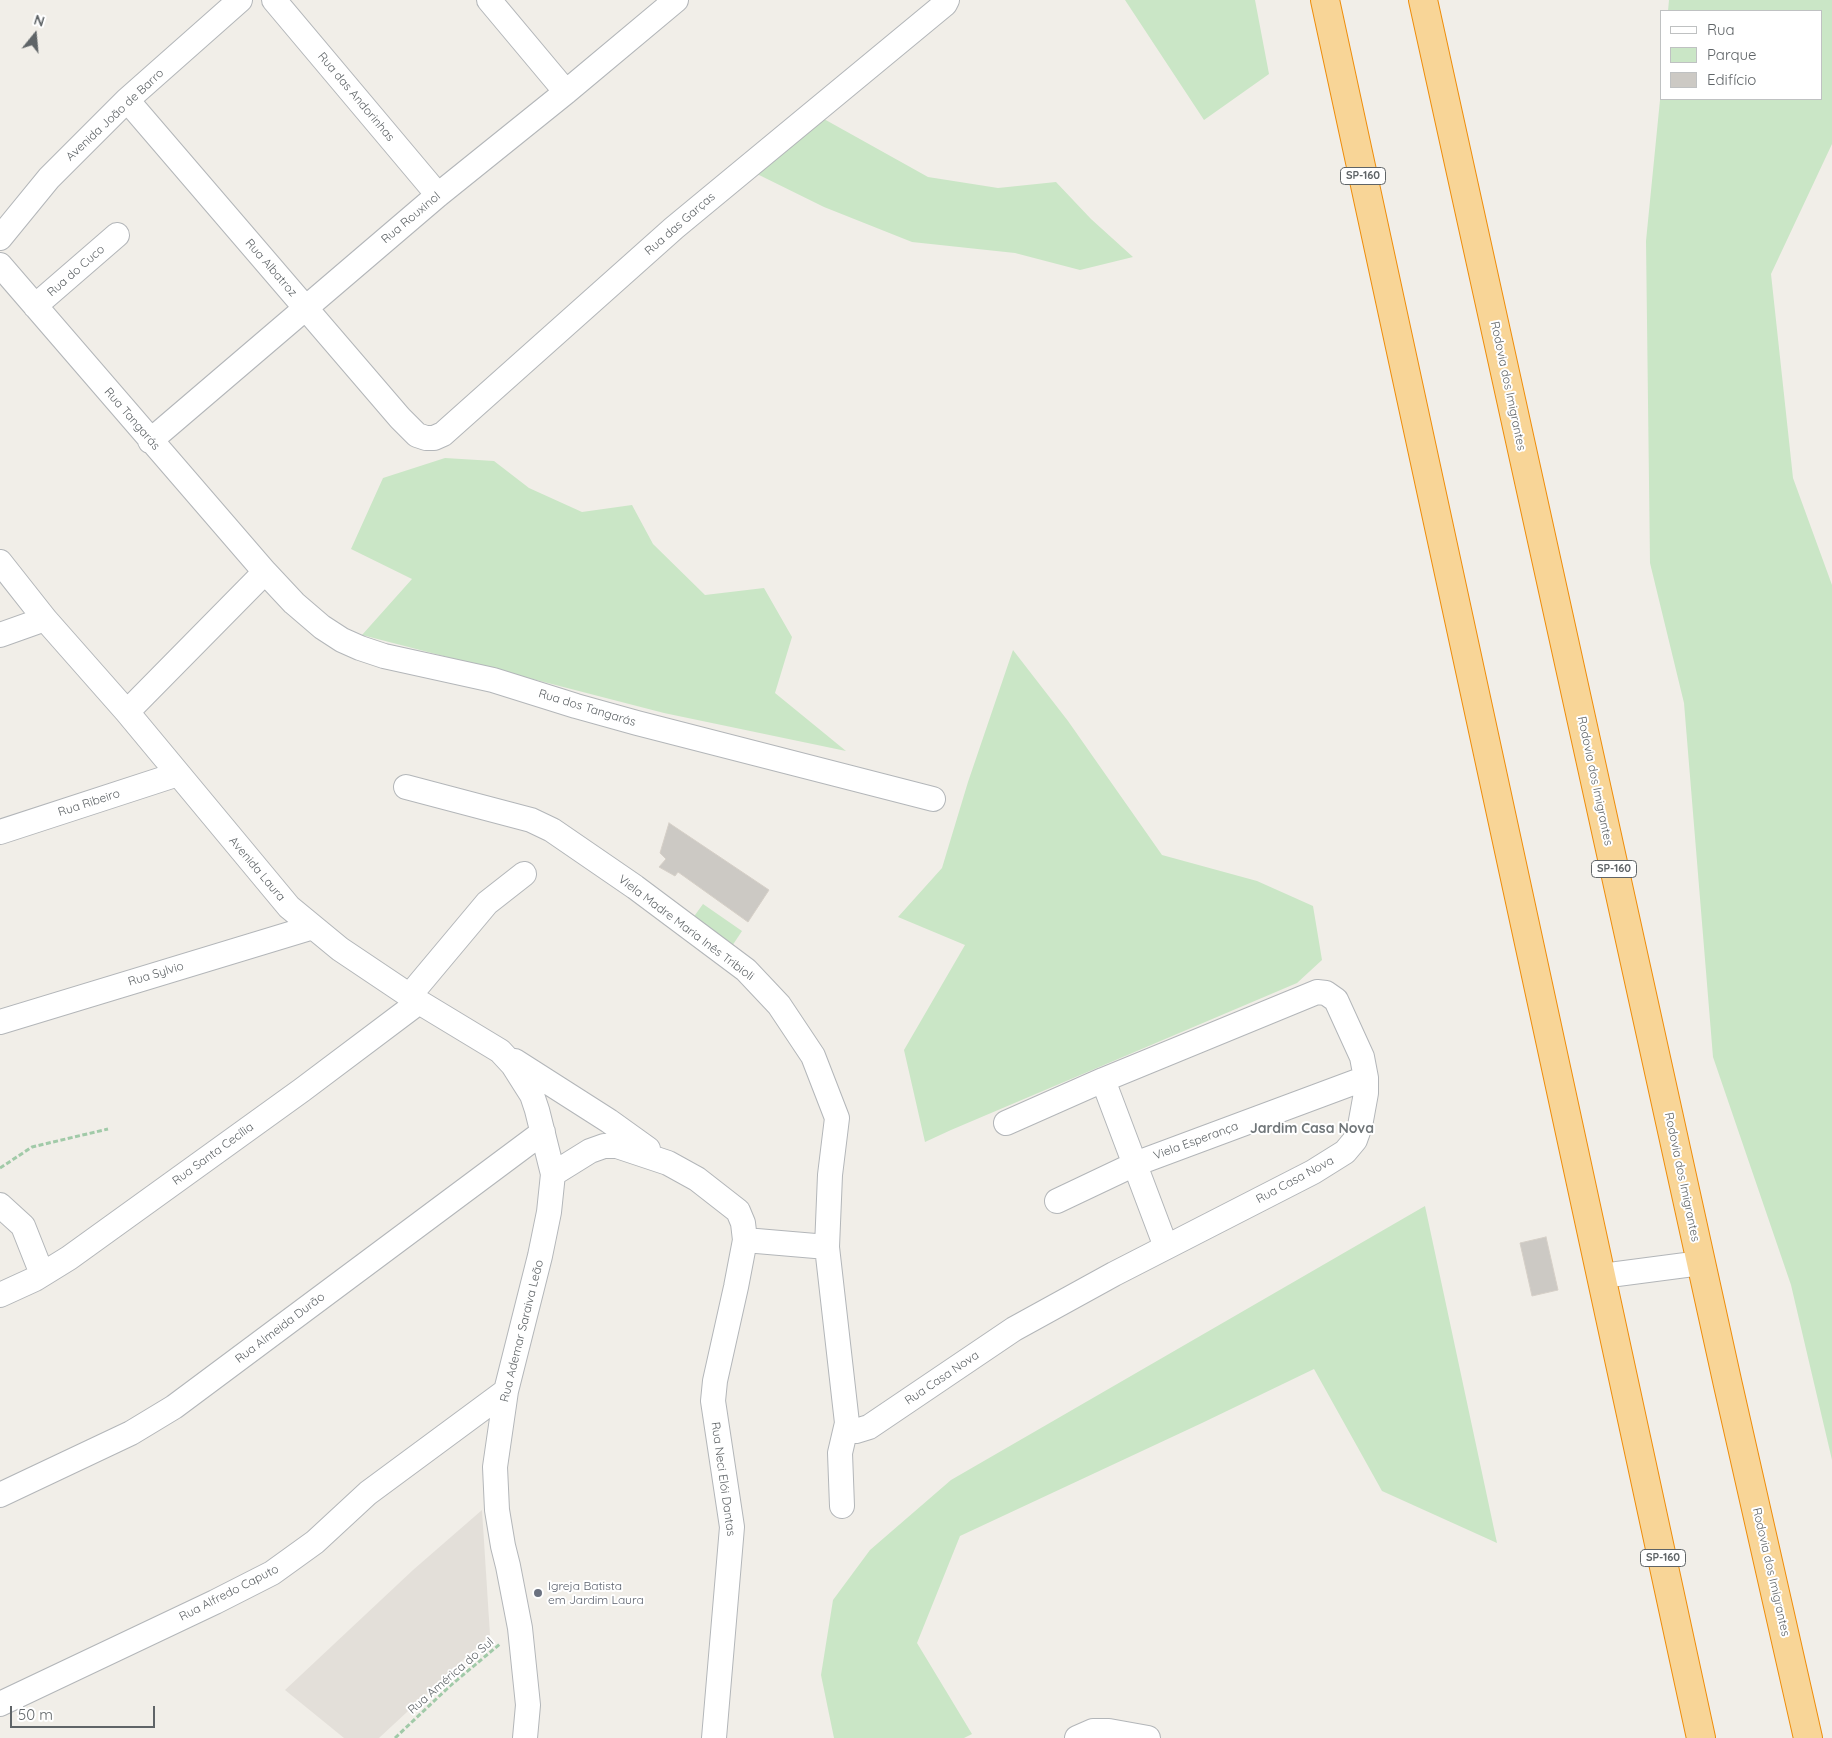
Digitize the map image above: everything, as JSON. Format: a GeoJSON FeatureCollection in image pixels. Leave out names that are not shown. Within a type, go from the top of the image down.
{"type":"FeatureCollection","features":[{"type":"Feature","properties":{"kind":"highway","name":"SP-160"},"geometry":{"type":"LineString","coordinates":[[1325,0],[1702,1738]]}},
{"type":"Feature","properties":{"kind":"highway","name":"Rodovia dos Imigrantes"},"geometry":{"type":"LineString","coordinates":[[1423,0],[1701,1262],[1808,1738]]}},
{"type":"Feature","properties":{"kind":"street","name":"Avenida João de Barro"},"geometry":{"type":"LineString","coordinates":[[0,238],[49,178],[127,100],[240,0]]}},
{"type":"Feature","properties":{"kind":"street","name":"Rua das Andorinhas"},"geometry":{"type":"LineString","coordinates":[[274,0],[438,195]]}},
{"type":"Feature","properties":{"kind":"street"},"geometry":{"type":"LineString","coordinates":[[490,0],[566,92]]}},
{"type":"Feature","properties":{"kind":"street","name":"Rua Rouxinol"},"geometry":{"type":"LineString","coordinates":[[150,441],[438,195],[676,0]]}},
{"type":"Feature","properties":{"kind":"street","name":"Rua das Garças"},"geometry":{"type":"LineString","coordinates":[[418,435],[434,438],[443,434],[674,228],[946,2]]}},
{"type":"Feature","properties":{"kind":"street","name":"Rua Albatroz"},"geometry":{"type":"LineString","coordinates":[[127,100],[400,418],[418,435]]}},
{"type":"Feature","properties":{"kind":"street","name":"Rua do Cuco"},"geometry":{"type":"LineString","coordinates":[[34,306],[117,235]]}},
{"type":"Feature","properties":{"kind":"street","name":"Rua Tangarás"},"geometry":{"type":"LineString","coordinates":[[0,265],[265,572]]}},
{"type":"Feature","properties":{"kind":"street","name":"Avenida Laura"},"geometry":{"type":"LineString","coordinates":[[0,562],[289,907],[340,948],[414,999],[500,1051],[523,1079],[537,1110],[543,1132]]}},
{"type":"Feature","properties":{"kind":"street"},"geometry":{"type":"LineString","coordinates":[[127,712],[265,572]]}},
{"type":"Feature","properties":{"kind":"street","name":"Rua dos Tangarás"},"geometry":{"type":"LineString","coordinates":[[265,572],[294,603],[322,627],[360,648],[408,663],[493,680],[637,723],[933,799]]}},
{"type":"Feature","properties":{"kind":"street"},"geometry":{"type":"LineString","coordinates":[[0,634],[46,619]]}},
{"type":"Feature","properties":{"kind":"street","name":"Rua Ribeiro"},"geometry":{"type":"LineString","coordinates":[[0,832],[178,774]]}},
{"type":"Feature","properties":{"kind":"street","name":"Viela Madre Maria Inês Tribioli"},"geometry":{"type":"LineString","coordinates":[[406,787],[531,820],[552,830],[635,887],[746,970],[779,1005],[813,1056],[837,1118],[830,1175],[827,1247],[847,1423],[840,1453],[842,1506]]}},
{"type":"Feature","properties":{"kind":"street","name":"Rua Santa Cecília"},"geometry":{"type":"LineString","coordinates":[[0,1295],[38,1277],[76,1252],[294,1096],[414,999],[487,903],[524,874]]}},
{"type":"Feature","properties":{"kind":"street","name":"Rua Sylvio"},"geometry":{"type":"LineString","coordinates":[[0,1022],[313,927]]}},
{"type":"Feature","properties":{"kind":"street","name":"Rua Casa Nova"},"geometry":{"type":"LineString","coordinates":[[847,1423],[851,1429],[856,1431],[869,1427],[1014,1330],[1166,1247],[1313,1172],[1345,1152],[1355,1140],[1360,1126],[1366,1094],[1366,1078],[1362,1057],[1336,1000],[1326,993],[1317,992],[1103,1080],[1006,1123]]}},
{"type":"Feature","properties":{"kind":"street"},"geometry":{"type":"LineString","coordinates":[[500,1051],[609,1121],[668,1163],[696,1179],[724,1199],[738,1211],[744,1231],[827,1247]]}},
{"type":"Feature","properties":{"kind":"street","name":"Viela Esperança"},"geometry":{"type":"LineString","coordinates":[[1057,1201],[1135,1164],[1366,1078]]}},
{"type":"Feature","properties":{"kind":"street"},"geometry":{"type":"LineString","coordinates":[[1103,1080],[1166,1247]]}},
{"type":"Feature","properties":{"kind":"street","name":"Rua Ademar Saraiva Leão"},"geometry":{"type":"LineString","coordinates":[[525,1738],[528,1705],[520,1628],[497,1510],[495,1467],[506,1391],[540,1256],[549,1212],[552,1174],[543,1132]]}},
{"type":"Feature","properties":{"kind":"street","name":"Rua Almeida Durão"},"geometry":{"type":"LineString","coordinates":[[0,1495],[130,1433],[174,1407],[543,1132]]}},
{"type":"Feature","properties":{"kind":"street"},"geometry":{"type":"LineString","coordinates":[[552,1174],[590,1151],[604,1146],[617,1146],[668,1163]]}},
{"type":"Feature","properties":{"kind":"street"},"geometry":{"type":"LineString","coordinates":[[0,1205],[23,1226],[38,1277],[0,1274]]}},
{"type":"Feature","properties":{"kind":"street","name":"Rua Neci Elói Dantas"},"geometry":{"type":"LineString","coordinates":[[714,1738],[732,1527],[714,1401],[715,1381],[736,1287],[744,1231]]}},
{"type":"Feature","properties":{"kind":"street"},"geometry":{"type":"LineString","coordinates":[[1602,1276],[1701,1262]]}},
{"type":"Feature","properties":{"kind":"street","name":"Rua Alfredo Caputo"},"geometry":{"type":"LineString","coordinates":[[0,1704],[272,1573],[315,1542],[368,1493],[506,1391]]}},
{"type":"Feature","properties":{"kind":"street"},"geometry":{"type":"LineString","coordinates":[[1078,1738],[1093,1731],[1109,1731],[1148,1738]]}},
{"type":"Feature","properties":{"kind":"path"},"geometry":{"type":"LineString","coordinates":[[0,1168],[32,1147],[108,1129]]}},
{"type":"Feature","properties":{"kind":"path","name":"Rua América do Sul"},"geometry":{"type":"LineString","coordinates":[[395,1738],[452,1685],[520,1628]]}},
{"type":"Feature","properties":{"kind":"shaded area"},"geometry":{"type":"Polygon","coordinates":[[[482,1510],[490,1635],[379,1738],[344,1738],[285,1690],[413,1570],[482,1510]]]}},
{"type":"Feature","properties":{"kind":"green space"},"geometry":{"type":"Polygon","coordinates":[[[1125,0],[1255,0],[1269,74],[1204,120],[1125,0]]]}},
{"type":"Feature","properties":{"kind":"green space"},"geometry":{"type":"Polygon","coordinates":[[[1669,0],[1832,0],[1832,144],[1771,274],[1793,478],[1832,585],[1832,1460],[1791,1285],[1713,1057],[1684,703],[1650,563],[1646,241],[1660,100],[1822,100],[1822,10],[1668,10],[1669,0]]]}},
{"type":"Feature","properties":{"kind":"green space"},"geometry":{"type":"Polygon","coordinates":[[[815,114],[928,177],[998,188],[1056,182],[1091,219],[1133,257],[1080,270],[1015,253],[912,242],[824,207],[753,172],[815,114]]]}},
{"type":"Feature","properties":{"kind":"green space"},"geometry":{"type":"Polygon","coordinates":[[[445,458],[494,461],[529,488],[582,512],[632,505],[653,544],[705,595],[764,588],[792,637],[775,693],[846,751],[664,713],[362,635],[412,579],[351,549],[383,478],[445,458]]]}},
{"type":"Feature","properties":{"kind":"green space"},"geometry":{"type":"Polygon","coordinates":[[[1013,650],[1068,721],[1162,855],[1257,881],[1313,906],[1322,960],[1297,983],[925,1142],[904,1050],[965,945],[898,917],[942,868],[968,782],[1013,650]]]}},
{"type":"Feature","properties":{"kind":"green space"},"geometry":{"type":"Polygon","coordinates":[[[703,904],[742,931],[730,949],[690,922],[703,904]]]}},
{"type":"Feature","properties":{"kind":"green space"},"geometry":{"type":"Polygon","coordinates":[[[1425,1206],[1497,1543],[1382,1491],[1314,1369],[960,1536],[917,1643],[972,1734],[964,1738],[834,1738],[821,1675],[833,1600],[870,1550],[951,1480],[1425,1206]]]}},
{"type":"Feature","properties":{"kind":"building"},"geometry":{"type":"Polygon","coordinates":[[[669,823],[769,890],[748,922],[678,872],[675,876],[659,867],[666,859],[660,853],[669,823]]]}},
{"type":"Feature","properties":{"kind":"building"},"geometry":{"type":"Polygon","coordinates":[[[1546,1237],[1558,1290],[1532,1296],[1520,1243],[1546,1237]]]}},
{"type":"Feature","properties":{"kind":"place","name":"Igreja Batista em Jardim Laura"},"geometry":{"type":"Point","coordinates":[538,1593]}},
{"type":"Feature","properties":{"kind":"district","name":"Jardim Casa Nova"},"geometry":{"type":"Point","coordinates":[1312,1129]}}]}
